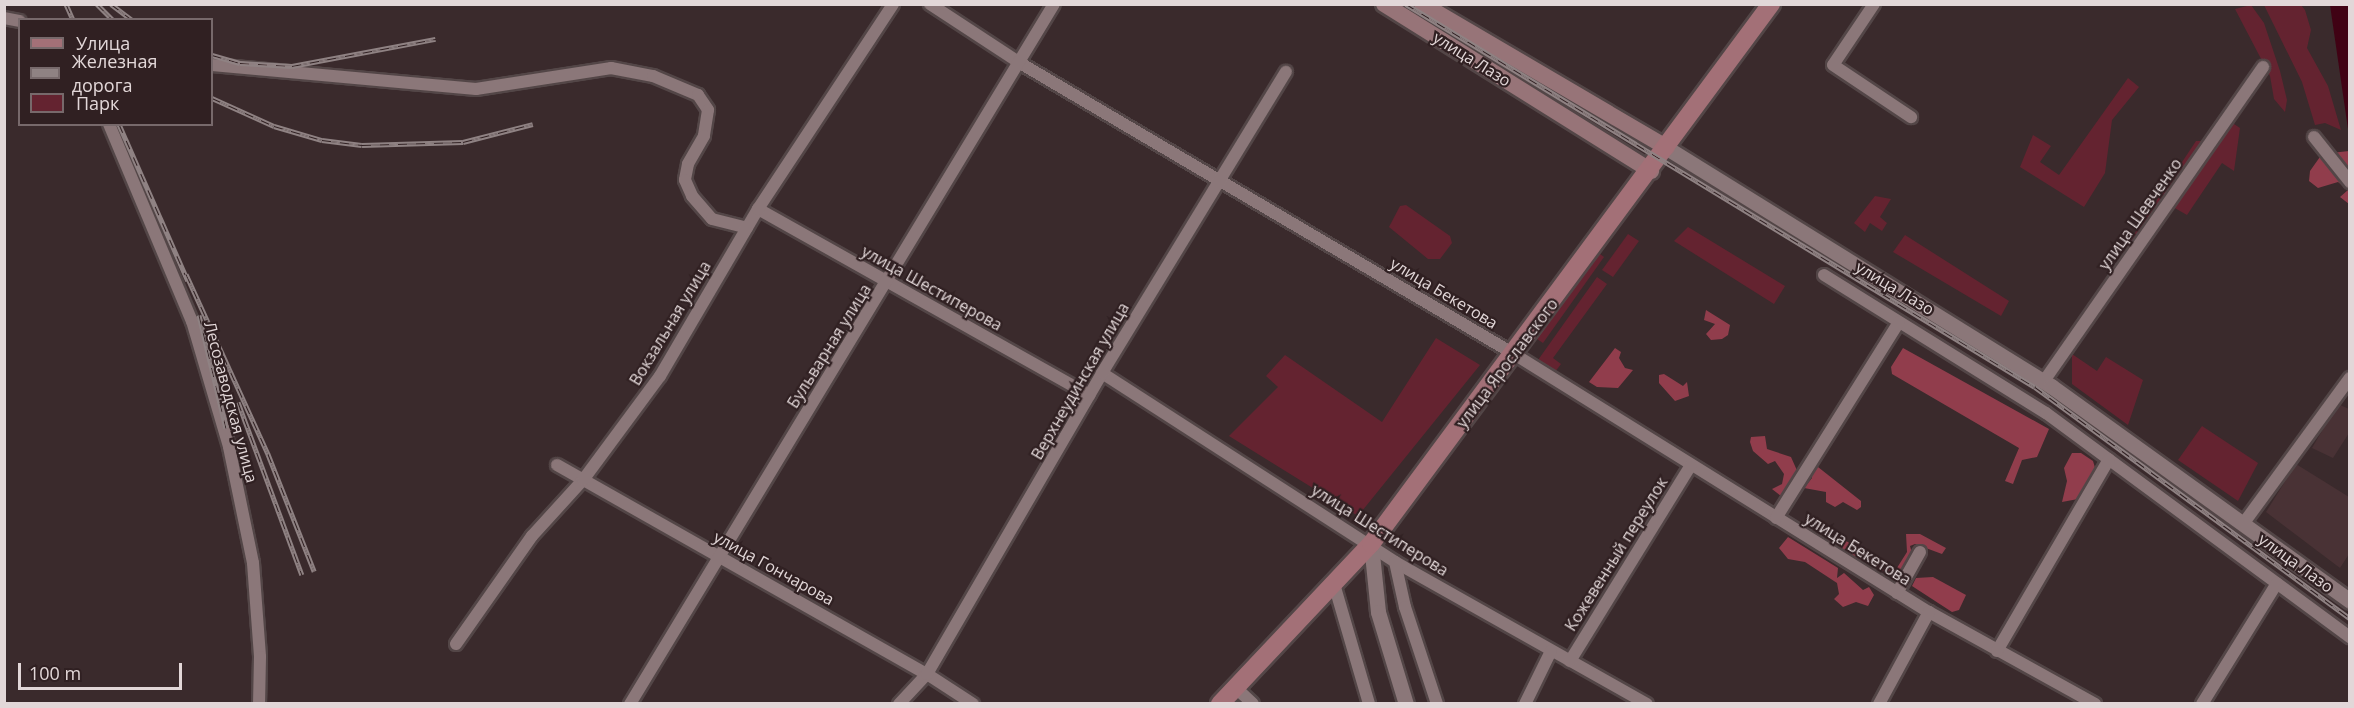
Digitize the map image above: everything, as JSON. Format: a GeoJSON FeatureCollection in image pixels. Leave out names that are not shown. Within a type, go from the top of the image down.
{"type":"FeatureCollection","features":[{"type":"Feature","properties":{"kind":"main road","name":"улица Лазо"},"geometry":{"type":"LineString","coordinates":[[1384,4],[1651,171]]}},
{"type":"Feature","properties":{"kind":"main road","name":"улица Лазо"},"geometry":{"type":"LineString","coordinates":[[1422,4],[1667,148]]}},
{"type":"Feature","properties":{"kind":"main road","name":"улица Ярославского"},"geometry":{"type":"LineString","coordinates":[[1220,704],[1371,544],[1651,171],[1771,4]]}},
{"type":"Feature","properties":{"kind":"street","name":"Вокзальная улица"},"geometry":{"type":"LineString","coordinates":[[456,644],[532,536],[583,480],[660,376],[758,208],[893,4]]}},
{"type":"Feature","properties":{"kind":"street","name":"улица Бекетова"},"geometry":{"type":"LineString","coordinates":[[930,4],[1020,63],[1220,178],[1514,354],[1929,612],[2095,704]]}},
{"type":"Feature","properties":{"kind":"street","name":"Бульварная улица"},"geometry":{"type":"LineString","coordinates":[[630,704],[888,282],[1054,4]]}},
{"type":"Feature","properties":{"kind":"street"},"geometry":{"type":"LineString","coordinates":[[1874,4],[1833,65],[1911,117]]}},
{"type":"Feature","properties":{"kind":"street"},"geometry":{"type":"LineString","coordinates":[[213,64],[476,89],[611,68],[653,76],[698,95],[708,110],[704,136],[687,164],[685,180],[692,196],[712,219],[747,228]]}},
{"type":"Feature","properties":{"kind":"street","name":"улица Шевченко"},"geometry":{"type":"LineString","coordinates":[[2043,381],[2263,66]]}},
{"type":"Feature","properties":{"kind":"street","name":"Верхнеудинская улица"},"geometry":{"type":"LineString","coordinates":[[899,704],[927,674],[1102,373],[1220,178],[1234,162],[1286,72]]}},
{"type":"Feature","properties":{"kind":"street","name":"Лесозаводская улица"},"geometry":{"type":"LineString","coordinates":[[110,126],[192,321],[229,447],[253,564],[260,657],[259,704]]}},
{"type":"Feature","properties":{"kind":"street"},"geometry":{"type":"LineString","coordinates":[[2314,137],[2349,182]]}},
{"type":"Feature","properties":{"kind":"street","name":"улица Лазо"},"geometry":{"type":"LineString","coordinates":[[1667,148],[2043,381],[2349,601]]}},
{"type":"Feature","properties":{"kind":"street","name":"улица Шестиперова"},"geometry":{"type":"LineString","coordinates":[[758,208],[1089,395]]}},
{"type":"Feature","properties":{"kind":"street"},"geometry":{"type":"LineString","coordinates":[[1824,275],[2046,413],[2349,637]]}},
{"type":"Feature","properties":{"kind":"street"},"geometry":{"type":"LineString","coordinates":[[1776,518],[1899,322]]}},
{"type":"Feature","properties":{"kind":"street","name":"улица Шестиперова"},"geometry":{"type":"LineString","coordinates":[[1102,373],[1371,544],[1395,562],[1647,704]]}},
{"type":"Feature","properties":{"kind":"street"},"geometry":{"type":"LineString","coordinates":[[2242,524],[2349,378]]}},
{"type":"Feature","properties":{"kind":"street"},"geometry":{"type":"LineString","coordinates":[[1997,651],[2109,459]]}},
{"type":"Feature","properties":{"kind":"street","name":"улица Гончарова"},"geometry":{"type":"LineString","coordinates":[[557,465],[927,674],[973,704]]}},
{"type":"Feature","properties":{"kind":"street","name":"Кожевенный переулок"},"geometry":{"type":"LineString","coordinates":[[1570,661],[1691,465]]}},
{"type":"Feature","properties":{"kind":"street"},"geometry":{"type":"LineString","coordinates":[[1371,544],[1378,612],[1406,704]]}},
{"type":"Feature","properties":{"kind":"street"},"geometry":{"type":"LineString","coordinates":[[1897,592],[1920,552]]}},
{"type":"Feature","properties":{"kind":"street"},"geometry":{"type":"LineString","coordinates":[[1395,562],[1404,607],[1437,704]]}},
{"type":"Feature","properties":{"kind":"street"},"geometry":{"type":"LineString","coordinates":[[2202,704],[2277,583]]}},
{"type":"Feature","properties":{"kind":"street"},"geometry":{"type":"LineString","coordinates":[[1335,584],[1369,704]]}},
{"type":"Feature","properties":{"kind":"street"},"geometry":{"type":"LineString","coordinates":[[1879,704],[1929,612]]}},
{"type":"Feature","properties":{"kind":"street"},"geometry":{"type":"LineString","coordinates":[[1525,704],[1551,651]]}},
{"type":"Feature","properties":{"kind":"street"},"geometry":{"type":"LineString","coordinates":[[1236,688],[1253,704]]}},
{"type":"Feature","properties":{"kind":"shaded area"},"geometry":{"type":"Polygon","coordinates":[[[2330,5],[2349,5],[2349,132],[2348,129],[2330,5]]]}},
{"type":"Feature","properties":{"kind":"shaded area"},"geometry":{"type":"Polygon","coordinates":[[[2349,151],[2349,204],[2340,197],[2348,190],[2338,182],[2318,188],[2309,181],[2310,171],[2322,154],[2349,151]]]}},
{"type":"Feature","properties":{"kind":"shaded area"},"geometry":{"type":"Polygon","coordinates":[[[1706,310],[1730,325],[1728,335],[1722,339],[1711,340],[1706,334],[1715,324],[1704,320],[1706,310]]]}},
{"type":"Feature","properties":{"kind":"shaded area"},"geometry":{"type":"Polygon","coordinates":[[[1615,348],[1621,352],[1619,358],[1625,368],[1633,370],[1618,388],[1597,387],[1589,382],[1615,348]]]}},
{"type":"Feature","properties":{"kind":"shaded area"},"geometry":{"type":"Polygon","coordinates":[[[1903,348],[2049,429],[2037,457],[2022,460],[2013,484],[2005,481],[2019,448],[1892,374],[1891,367],[1903,348]]]}},
{"type":"Feature","properties":{"kind":"shaded area"},"geometry":{"type":"Polygon","coordinates":[[[1664,374],[1683,386],[1687,382],[1689,396],[1675,401],[1659,383],[1659,375],[1664,374]]]}},
{"type":"Feature","properties":{"kind":"shaded area"},"geometry":{"type":"Polygon","coordinates":[[[2338,404],[2349,409],[2349,433],[2333,458],[2312,448],[2338,404]]]}},
{"type":"Feature","properties":{"kind":"shaded area"},"geometry":{"type":"Polygon","coordinates":[[[1765,436],[1767,449],[1791,457],[1799,475],[1794,489],[1781,496],[1772,489],[1782,484],[1784,474],[1775,461],[1768,464],[1753,451],[1750,442],[1751,437],[1765,436]]]}},
{"type":"Feature","properties":{"kind":"shaded area"},"geometry":{"type":"Polygon","coordinates":[[[2072,453],[2081,453],[2093,461],[2096,471],[2078,499],[2062,502],[2067,481],[2064,468],[2072,453]]]}},
{"type":"Feature","properties":{"kind":"shaded area"},"geometry":{"type":"Polygon","coordinates":[[[2296,464],[2349,497],[2349,554],[2340,568],[2266,512],[2296,464]]]}},
{"type":"Feature","properties":{"kind":"shaded area"},"geometry":{"type":"Polygon","coordinates":[[[1818,467],[1861,501],[1861,507],[1857,510],[1843,502],[1835,507],[1826,502],[1826,492],[1804,488],[1812,478],[1811,471],[1818,467]]]}},
{"type":"Feature","properties":{"kind":"shaded area"},"geometry":{"type":"Polygon","coordinates":[[[1906,534],[1920,534],[1946,548],[1942,554],[1915,544],[1910,546],[1913,557],[1908,569],[1896,578],[1865,561],[1851,559],[1827,540],[1838,536],[1895,571],[1907,552],[1906,534]]]}},
{"type":"Feature","properties":{"kind":"shaded area"},"geometry":{"type":"Polygon","coordinates":[[[1788,537],[1838,568],[1837,578],[1844,573],[1863,590],[1869,587],[1874,595],[1868,606],[1856,602],[1843,607],[1834,599],[1839,594],[1837,583],[1805,562],[1788,559],[1779,548],[1788,537]]]}},
{"type":"Feature","properties":{"kind":"shaded area"},"geometry":{"type":"Polygon","coordinates":[[[1933,577],[1966,595],[1959,610],[1952,612],[1912,586],[1916,578],[1933,577]]]}},
{"type":"Feature","properties":{"kind":"green space"},"geometry":{"type":"Polygon","coordinates":[[[2251,5],[2264,23],[2280,71],[2287,100],[2285,112],[2274,99],[2270,76],[2235,9],[2251,5]]]}},
{"type":"Feature","properties":{"kind":"green space"},"geometry":{"type":"Polygon","coordinates":[[[2264,5],[2301,5],[2305,10],[2311,30],[2307,48],[2328,86],[2341,130],[2325,123],[2315,125],[2302,82],[2264,5]]]}},
{"type":"Feature","properties":{"kind":"green space"},"geometry":{"type":"Polygon","coordinates":[[[2128,78],[2139,87],[2112,120],[2105,173],[2084,207],[2020,167],[2033,135],[2051,146],[2040,162],[2059,175],[2128,78]]]}},
{"type":"Feature","properties":{"kind":"green space"},"geometry":{"type":"Polygon","coordinates":[[[2231,122],[2240,128],[2234,171],[2222,163],[2187,215],[2166,203],[2145,233],[2143,250],[2127,245],[2196,141],[2221,141],[2231,122]]]}},
{"type":"Feature","properties":{"kind":"green space"},"geometry":{"type":"Polygon","coordinates":[[[1875,196],[1891,199],[1880,217],[1887,223],[1882,231],[1870,223],[1865,232],[1854,223],[1875,196]]]}},
{"type":"Feature","properties":{"kind":"green space"},"geometry":{"type":"Polygon","coordinates":[[[1406,205],[1450,236],[1452,243],[1440,259],[1428,259],[1389,227],[1400,206],[1406,205]]]}},
{"type":"Feature","properties":{"kind":"green space"},"geometry":{"type":"Polygon","coordinates":[[[1688,227],[1785,286],[1774,304],[1674,241],[1688,227]]]}},
{"type":"Feature","properties":{"kind":"green space"},"geometry":{"type":"Polygon","coordinates":[[[1628,234],[1639,241],[1613,277],[1602,270],[1628,234]]]}},
{"type":"Feature","properties":{"kind":"green space"},"geometry":{"type":"Polygon","coordinates":[[[1905,235],[2009,301],[2001,316],[1893,252],[1905,235]]]}},
{"type":"Feature","properties":{"kind":"green space"},"geometry":{"type":"Polygon","coordinates":[[[1600,254],[1604,257],[1543,343],[1534,337],[1600,254]]]}},
{"type":"Feature","properties":{"kind":"green space"},"geometry":{"type":"Polygon","coordinates":[[[1597,277],[1607,284],[1553,358],[1561,364],[1555,372],[1538,360],[1597,277]]]}},
{"type":"Feature","properties":{"kind":"green space"},"geometry":{"type":"Polygon","coordinates":[[[1436,338],[1480,365],[1358,516],[1229,436],[1278,387],[1266,376],[1285,355],[1382,422],[1436,338]]]}},
{"type":"Feature","properties":{"kind":"green space"},"geometry":{"type":"Polygon","coordinates":[[[2072,354],[2097,371],[2106,357],[2143,380],[2128,425],[2072,384],[2072,354]]]}},
{"type":"Feature","properties":{"kind":"green space"},"geometry":{"type":"Polygon","coordinates":[[[2202,426],[2258,463],[2238,501],[2178,460],[2202,426]]]}},
{"type":"Feature","properties":{"kind":"railway"},"geometry":{"type":"LineString","coordinates":[[66,4],[72,18]]}},
{"type":"Feature","properties":{"kind":"railway"},"geometry":{"type":"LineString","coordinates":[[97,4],[111,18]]}},
{"type":"Feature","properties":{"kind":"railway"},"geometry":{"type":"LineString","coordinates":[[111,4],[129,18]]}},
{"type":"Feature","properties":{"kind":"railway"},"geometry":{"type":"LineString","coordinates":[[1406,4],[2035,387],[2350,618]]}},
{"type":"Feature","properties":{"kind":"railway"},"geometry":{"type":"LineString","coordinates":[[213,55],[240,63],[292,66],[435,39]]}},
{"type":"Feature","properties":{"kind":"railway"},"geometry":{"type":"LineString","coordinates":[[213,98],[274,126],[322,140],[362,145],[463,142],[533,124]]}},
{"type":"Feature","properties":{"kind":"railway"},"geometry":{"type":"LineString","coordinates":[[120,126],[188,281]]}},
{"type":"Feature","properties":{"kind":"railway"},"geometry":{"type":"LineString","coordinates":[[186,274],[268,454],[314,571]]}},
{"type":"Feature","properties":{"kind":"railway"},"geometry":{"type":"LineString","coordinates":[[199,315],[226,428]]}},
{"type":"Feature","properties":{"kind":"railway"},"geometry":{"type":"LineString","coordinates":[[238,402],[302,575]]}}]}
